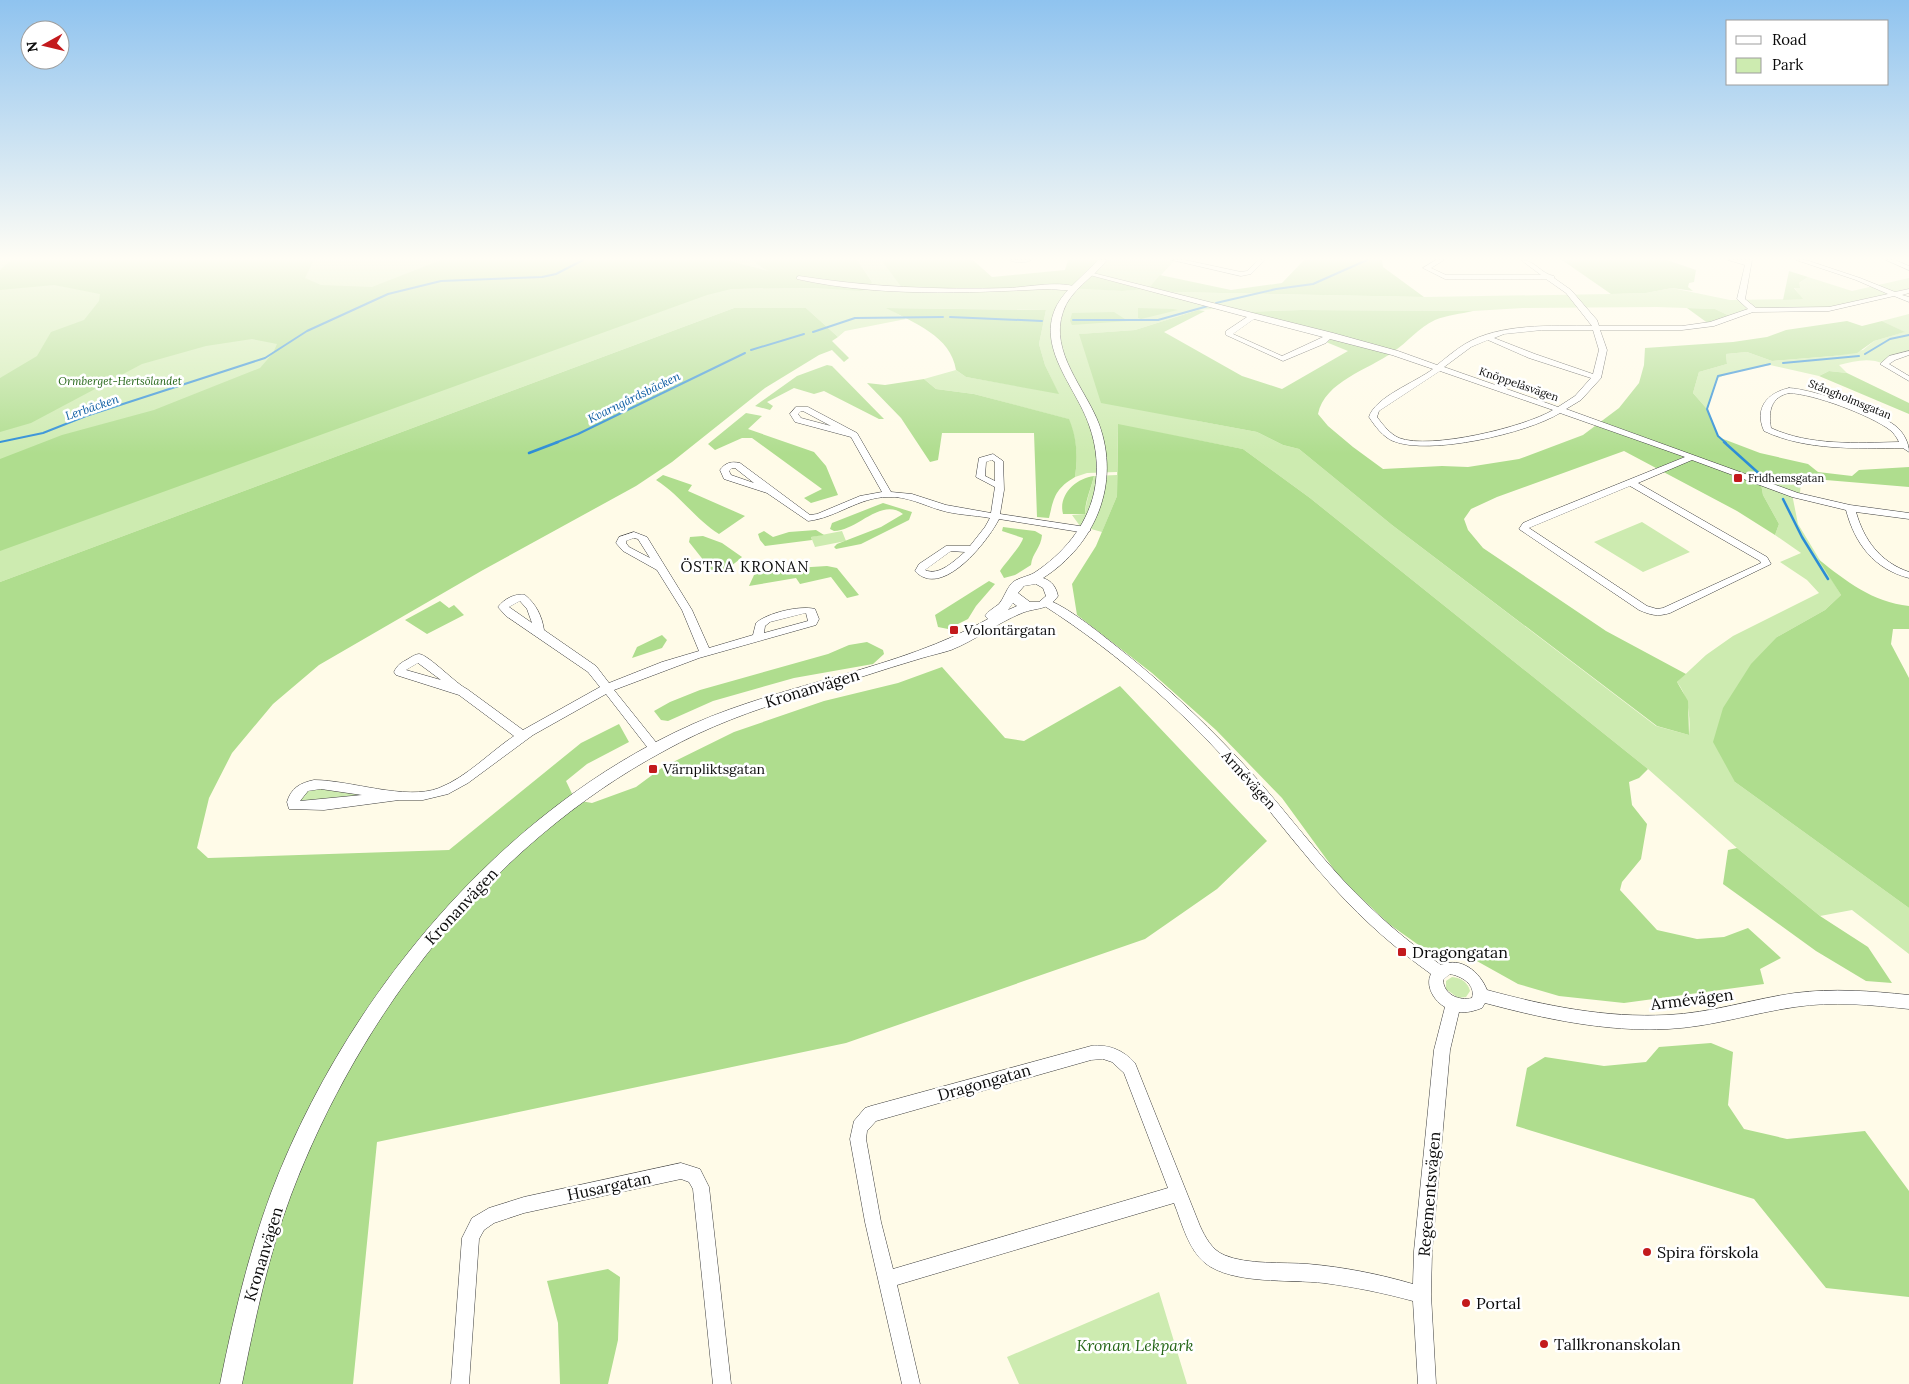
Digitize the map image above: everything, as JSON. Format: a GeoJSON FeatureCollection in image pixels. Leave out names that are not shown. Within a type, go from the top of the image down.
{"type":"FeatureCollection","features":[{"type":"Feature","properties":{"kind":"street"},"geometry":{"type":"LineString","coordinates":[[1056,325],[1055,334],[1064,362],[1095,425],[1104,470],[1097,507],[1084,533],[1081,545],[1051,588],[1052,596],[1047,603],[1040,606],[1028,606],[1020,602],[1013,594],[1018,584],[1031,580],[1052,569],[1084,533]]}},
{"type":"Feature","properties":{"kind":"street"},"geometry":{"type":"LineString","coordinates":[[1241,325],[1229,333],[1230,335],[1279,358],[1324,340],[1330,335]]}},
{"type":"Feature","properties":{"kind":"street","name":"Knöppelåsvägen"},"geometry":{"type":"LineString","coordinates":[[1288,325],[1395,353],[1440,368],[1562,410],[1779,490],[1850,508],[1909,516]]}},
{"type":"Feature","properties":{"kind":"street"},"geometry":{"type":"LineString","coordinates":[[1594,325],[1597,329],[1604,352],[1602,366],[1597,378],[1580,397],[1562,410],[1526,426],[1483,436],[1432,442],[1394,439],[1373,417],[1375,410],[1392,397],[1440,368],[1468,345],[1486,336],[1532,328],[1597,329],[1689,328],[1707,325]]}},
{"type":"Feature","properties":{"kind":"street"},"geometry":{"type":"LineString","coordinates":[[1486,336],[1545,361],[1597,378]]}},
{"type":"Feature","properties":{"kind":"street"},"geometry":{"type":"LineString","coordinates":[[1909,353],[1892,358],[1884,364],[1909,378]]}},
{"type":"Feature","properties":{"kind":"street","name":"Stångholmsgatan"},"geometry":{"type":"LineString","coordinates":[[1799,391],[1883,423],[1896,430],[1906,447],[1829,443],[1775,434],[1768,429],[1764,417],[1765,408],[1768,400],[1774,396],[1799,391]]}},
{"type":"Feature","properties":{"kind":"street"},"geometry":{"type":"LineString","coordinates":[[854,435],[798,420],[794,414],[799,409],[805,409],[854,435],[888,494]]}},
{"type":"Feature","properties":{"kind":"street"},"geometry":{"type":"LineString","coordinates":[[1631,483],[1764,559],[1766,564],[1666,611],[1656,613],[1643,608],[1524,529],[1526,525],[1542,518],[1684,462],[1691,457]]}},
{"type":"Feature","properties":{"kind":"street"},"geometry":{"type":"LineString","coordinates":[[973,549],[949,548],[922,566],[920,571],[926,576],[937,576],[954,566],[973,549],[983,538],[995,515],[999,486]]}},
{"type":"Feature","properties":{"kind":"street"},"geometry":{"type":"LineString","coordinates":[[770,490],[804,516],[811,518],[863,498],[888,494],[909,496],[933,506],[995,515],[1084,533]]}},
{"type":"Feature","properties":{"kind":"street"},"geometry":{"type":"LineString","coordinates":[[1850,508],[1857,533],[1870,552],[1892,568],[1909,575]]}},
{"type":"Feature","properties":{"kind":"street"},"geometry":{"type":"LineString","coordinates":[[661,568],[687,610],[705,652]]}},
{"type":"Feature","properties":{"kind":"street"},"geometry":{"type":"LineString","coordinates":[[1031,580],[1043,582],[1051,588]]}},
{"type":"Feature","properties":{"kind":"street","name":"Kronanvägen"},"geometry":{"type":"LineString","coordinates":[[925,652],[997,612],[1013,594]]}},
{"type":"Feature","properties":{"kind":"street","name":"Armévägen"},"geometry":{"type":"LineString","coordinates":[[1047,603],[1075,620],[1171,698],[1244,773],[1351,897],[1397,940],[1438,972]]}},
{"type":"Feature","properties":{"kind":"street","name":"Kronanvägen"},"geometry":{"type":"LineString","coordinates":[[231,1384],[248,1304],[276,1209],[299,1153],[330,1087],[374,1013],[428,940],[468,894],[512,851],[573,802],[655,749],[739,711],[942,648],[1012,612],[1028,606]]}},
{"type":"Feature","properties":{"kind":"street"},"geometry":{"type":"LineString","coordinates":[[397,796],[382,792],[312,785],[297,792],[293,806],[324,806],[397,796],[435,794],[447,789],[552,717],[630,678],[705,652],[812,622],[814,619],[811,611],[806,610],[767,619],[760,625],[758,637]]}},
{"type":"Feature","properties":{"kind":"street"},"geometry":{"type":"LineString","coordinates":[[539,632],[592,669],[655,749]]}},
{"type":"Feature","properties":{"kind":"street"},"geometry":{"type":"LineString","coordinates":[[454,687],[523,736]]}},
{"type":"Feature","properties":{"kind":"street"},"geometry":{"type":"LineString","coordinates":[[1449,968],[1464,971],[1476,981],[1481,995],[1477,1003],[1471,1007],[1453,1005],[1440,995],[1436,987],[1435,982],[1438,972],[1449,968]]}},
{"type":"Feature","properties":{"kind":"street","name":"Armévägen"},"geometry":{"type":"LineString","coordinates":[[1481,995],[1567,1016],[1598,1021],[1642,1022],[1705,1018],[1775,1003],[1818,998],[1861,997],[1909,1002]]}},
{"type":"Feature","properties":{"kind":"street","name":"Regementsvägen"},"geometry":{"type":"LineString","coordinates":[[1427,1384],[1422,1295],[1423,1252],[1442,1050],[1453,1005]]}},
{"type":"Feature","properties":{"kind":"street","name":"Dragongatan"},"geometry":{"type":"LineString","coordinates":[[911,1384],[873,1222],[858,1139],[860,1127],[871,1114],[1091,1053],[1108,1053],[1122,1059],[1135,1078],[1199,1243],[1211,1257],[1222,1263],[1340,1276],[1422,1295]]}},
{"type":"Feature","properties":{"kind":"street","name":"Husargatan"},"geometry":{"type":"LineString","coordinates":[[460,1384],[471,1238],[478,1224],[489,1216],[524,1205],[681,1171],[694,1175],[701,1187],[722,1384]]}},
{"type":"Feature","properties":{"kind":"street"},"geometry":{"type":"LineString","coordinates":[[887,1279],[1179,1193]]}},
{"type":"Feature","properties":{"kind":"green space","name":"Ormberget-Hertsölandet"},"geometry":{"type":"Polygon","coordinates":[[[0,325],[690,325],[0,582],[0,325]]]}},
{"type":"Feature","properties":{"kind":"green space"},"geometry":{"type":"Polygon","coordinates":[[[71,325],[625,325],[0,551],[0,459],[62,435],[154,410],[260,368],[273,353],[277,344],[252,339],[206,346],[142,364],[31,423],[0,432],[0,378],[37,356],[51,332],[71,325]]]}},
{"type":"Feature","properties":{"kind":"green space"},"geometry":{"type":"Polygon","coordinates":[[[690,325],[824,325],[838,337],[832,341],[849,358],[844,362],[832,350],[819,355],[765,388],[672,462],[636,486],[483,570],[319,665],[273,704],[232,753],[209,798],[197,848],[208,858],[449,850],[581,743],[619,724],[629,742],[587,764],[566,781],[575,800],[592,803],[636,787],[663,767],[734,732],[824,701],[898,683],[942,667],[1005,738],[1024,741],[1120,686],[1267,841],[1217,889],[1145,939],[846,1043],[377,1142],[353,1384],[0,1384],[0,582],[690,325]]]}},
{"type":"Feature","properties":{"kind":"green space"},"geometry":{"type":"Polygon","coordinates":[[[824,325],[878,325],[845,331],[838,337],[824,325]]]}},
{"type":"Feature","properties":{"kind":"green space"},"geometry":{"type":"Polygon","coordinates":[[[919,325],[1043,325],[1039,344],[1045,365],[1059,394],[966,377],[956,370],[953,358],[939,339],[919,325]]]}},
{"type":"Feature","properties":{"kind":"green space"},"geometry":{"type":"Polygon","coordinates":[[[1043,325],[1152,325],[1135,330],[1080,334],[1193,420],[1257,432],[1283,445],[1299,449],[1392,525],[1656,726],[1689,735],[1688,707],[1684,694],[1677,682],[1706,655],[1733,636],[1819,593],[1807,580],[1780,562],[1801,553],[1775,535],[1779,524],[1763,495],[1761,484],[1743,476],[1743,473],[1801,478],[1800,494],[1792,494],[1798,524],[1841,595],[1825,610],[1777,637],[1735,782],[1909,908],[1909,954],[1852,910],[1820,916],[1737,848],[1648,769],[1310,498],[1243,449],[1118,425],[1117,472],[1087,473],[1075,477],[1076,447],[1068,419],[974,394],[936,389],[924,379],[956,370],[966,377],[1058,393],[1045,365],[1039,344],[1043,325]]]}},
{"type":"Feature","properties":{"kind":"green space"},"geometry":{"type":"Polygon","coordinates":[[[1152,325],[1178,325],[1164,332],[1242,376],[1282,389],[1348,351],[1326,342],[1331,336],[1288,325],[1427,325],[1393,352],[1338,385],[1322,403],[1318,414],[1328,426],[1383,469],[1442,466],[1468,467],[1519,459],[1583,435],[1619,408],[1639,383],[1644,365],[1645,348],[1733,342],[1767,337],[1786,330],[1823,325],[1889,325],[1905,332],[1874,341],[1857,353],[1772,361],[1747,352],[1726,354],[1727,364],[1699,372],[1693,393],[1707,409],[1718,437],[1760,453],[1808,464],[1818,472],[1852,476],[1859,470],[1909,467],[1909,487],[1743,473],[1743,477],[1761,484],[1763,495],[1779,524],[1775,535],[1737,511],[1624,451],[1497,497],[1471,509],[1464,519],[1468,530],[1483,548],[1606,631],[1686,674],[1677,682],[1688,701],[1689,735],[1657,726],[1392,525],[1299,449],[1283,445],[1257,432],[1101,403],[1079,334],[1135,330],[1152,325]]]}},
{"type":"Feature","properties":{"kind":"green space"},"geometry":{"type":"Polygon","coordinates":[[[1889,325],[1909,325],[1909,353],[1884,364],[1867,360],[1856,361],[1839,365],[1847,373],[1829,371],[1819,376],[1770,365],[1732,372],[1718,378],[1707,409],[1693,393],[1699,372],[1727,364],[1726,354],[1747,352],[1772,361],[1833,356],[1863,350],[1874,341],[1904,332],[1889,325]]]}},
{"type":"Feature","properties":{"kind":"green space"},"geometry":{"type":"Polygon","coordinates":[[[827,365],[832,366],[884,419],[879,419],[824,391],[814,394],[794,388],[767,402],[773,406],[770,410],[755,406],[797,376],[827,365]]]}},
{"type":"Feature","properties":{"kind":"green space"},"geometry":{"type":"Polygon","coordinates":[[[1829,371],[1847,373],[1909,403],[1909,414],[1819,376],[1829,371]]]}},
{"type":"Feature","properties":{"kind":"green space"},"geometry":{"type":"Polygon","coordinates":[[[924,379],[936,389],[974,394],[1069,419],[1076,447],[1075,477],[1056,494],[1049,518],[1037,517],[1034,433],[942,433],[938,460],[930,462],[901,418],[867,383],[885,385],[924,379]]]}},
{"type":"Feature","properties":{"kind":"green space"},"geometry":{"type":"Polygon","coordinates":[[[746,413],[762,416],[748,429],[814,452],[826,466],[838,495],[811,503],[804,498],[822,489],[752,438],[742,438],[715,450],[708,444],[746,413]]]}},
{"type":"Feature","properties":{"kind":"green space"},"geometry":{"type":"Polygon","coordinates":[[[1118,424],[1243,449],[1310,498],[1648,769],[1639,778],[1629,782],[1632,805],[1647,824],[1641,859],[1622,882],[1620,890],[1657,930],[1697,939],[1724,937],[1748,928],[1781,958],[1760,969],[1764,984],[1624,1003],[1559,996],[1518,984],[1475,960],[1420,946],[1389,924],[1341,879],[1282,798],[1216,730],[1152,673],[1077,615],[1072,584],[1096,546],[1117,496],[1118,424]]]}},
{"type":"Feature","properties":{"kind":"green space"},"geometry":{"type":"Polygon","coordinates":[[[663,475],[692,485],[688,491],[745,516],[719,534],[656,480],[663,475]]]}},
{"type":"Feature","properties":{"kind":"green space"},"geometry":{"type":"Polygon","coordinates":[[[1117,475],[1117,496],[1102,532],[1080,526],[1072,515],[1085,514],[1087,499],[1094,476],[1117,475]]]}},
{"type":"Feature","properties":{"kind":"green space"},"geometry":{"type":"Polygon","coordinates":[[[1094,476],[1085,514],[1063,514],[1063,500],[1070,489],[1081,480],[1094,476]]]}},
{"type":"Feature","properties":{"kind":"green space"},"geometry":{"type":"Polygon","coordinates":[[[883,503],[912,512],[909,520],[861,544],[836,549],[834,547],[837,544],[881,527],[903,514],[895,510],[886,509],[843,530],[834,531],[830,529],[832,523],[883,503]]]}},
{"type":"Feature","properties":{"kind":"green space"},"geometry":{"type":"Polygon","coordinates":[[[1642,522],[1690,552],[1643,572],[1594,542],[1642,522]]]}},
{"type":"Feature","properties":{"kind":"green space"},"geometry":{"type":"Polygon","coordinates":[[[1003,527],[1035,531],[1042,535],[1031,565],[1015,575],[1004,578],[1000,571],[1023,538],[1002,531],[1003,527]]]}},
{"type":"Feature","properties":{"kind":"green space"},"geometry":{"type":"Polygon","coordinates":[[[816,530],[824,535],[811,537],[812,540],[765,546],[758,534],[764,531],[773,537],[789,532],[816,530]]]}},
{"type":"Feature","properties":{"kind":"green space"},"geometry":{"type":"Polygon","coordinates":[[[842,531],[846,541],[815,547],[811,537],[842,531]]]}},
{"type":"Feature","properties":{"kind":"green space"},"geometry":{"type":"Polygon","coordinates":[[[703,536],[722,543],[742,557],[728,567],[712,571],[689,542],[690,537],[703,536]]]}},
{"type":"Feature","properties":{"kind":"green space"},"geometry":{"type":"Polygon","coordinates":[[[1818,559],[1849,582],[1871,595],[1896,604],[1909,606],[1909,629],[1893,629],[1891,644],[1909,678],[1909,908],[1735,782],[1713,742],[1723,708],[1751,664],[1777,637],[1825,610],[1841,595],[1818,559]]]}},
{"type":"Feature","properties":{"kind":"green space"},"geometry":{"type":"Polygon","coordinates":[[[827,566],[837,568],[859,595],[847,598],[831,577],[800,584],[796,578],[749,586],[754,575],[763,570],[827,566]]]}},
{"type":"Feature","properties":{"kind":"green space"},"geometry":{"type":"Polygon","coordinates":[[[989,581],[995,584],[976,606],[968,619],[948,629],[938,627],[935,615],[989,581]]]}},
{"type":"Feature","properties":{"kind":"green space"},"geometry":{"type":"Polygon","coordinates":[[[440,601],[449,608],[454,605],[464,615],[427,634],[405,620],[440,601]]]}},
{"type":"Feature","properties":{"kind":"green space"},"geometry":{"type":"Polygon","coordinates":[[[662,635],[667,640],[662,648],[632,658],[637,647],[662,635]]]}},
{"type":"Feature","properties":{"kind":"green space"},"geometry":{"type":"Polygon","coordinates":[[[867,642],[883,650],[884,654],[873,664],[794,678],[713,701],[668,721],[661,720],[654,711],[670,702],[700,690],[828,654],[849,645],[867,642]]]}},
{"type":"Feature","properties":{"kind":"green space"},"geometry":{"type":"Polygon","coordinates":[[[321,788],[360,793],[359,797],[301,802],[299,798],[305,791],[321,788]]]}},
{"type":"Feature","properties":{"kind":"green space"},"geometry":{"type":"Polygon","coordinates":[[[1737,848],[1820,916],[1868,947],[1892,983],[1866,981],[1816,951],[1723,884],[1728,850],[1737,848]]]}},
{"type":"Feature","properties":{"kind":"green space"},"geometry":{"type":"Polygon","coordinates":[[[1452,977],[1461,979],[1468,985],[1470,991],[1466,997],[1458,998],[1446,989],[1446,981],[1452,977]]]}},
{"type":"Feature","properties":{"kind":"green space"},"geometry":{"type":"Polygon","coordinates":[[[1711,1043],[1733,1052],[1728,1105],[1744,1129],[1787,1139],[1865,1131],[1909,1191],[1909,1297],[1826,1288],[1754,1199],[1516,1126],[1527,1068],[1545,1057],[1604,1066],[1646,1062],[1659,1047],[1711,1043]]]}},
{"type":"Feature","properties":{"kind":"green space"},"geometry":{"type":"Polygon","coordinates":[[[608,1269],[620,1277],[618,1340],[608,1384],[560,1384],[558,1323],[547,1281],[608,1269]]]}},
{"type":"Feature","properties":{"kind":"green space","name":"Kronan Lekpark"},"geometry":{"type":"Polygon","coordinates":[[[1159,1292],[1187,1384],[1019,1384],[1007,1357],[1159,1292]]]}},
{"type":"Feature","properties":{"kind":"waterway","name":"Lerbäcken"},"geometry":{"type":"LineString","coordinates":[[0,442],[43,433],[86,416],[265,358],[307,331],[321,325]]}},
{"type":"Feature","properties":{"kind":"waterway","name":"Kvarngårdsbäcken"},"geometry":{"type":"LineString","coordinates":[[813,332],[835,325]]}},
{"type":"Feature","properties":{"kind":"waterway","name":"Kvarngårdsbäcken"},"geometry":{"type":"LineString","coordinates":[[751,350],[804,334]]}},
{"type":"Feature","properties":{"kind":"waterway"},"geometry":{"type":"LineString","coordinates":[[1865,354],[1890,339],[1909,335]]}},
{"type":"Feature","properties":{"kind":"waterway","name":"Kvarngårdsbäcken"},"geometry":{"type":"LineString","coordinates":[[555,443],[578,434],[745,353]]}},
{"type":"Feature","properties":{"kind":"waterway"},"geometry":{"type":"LineString","coordinates":[[1783,363],[1859,356]]}},
{"type":"Feature","properties":{"kind":"waterway"},"geometry":{"type":"LineString","coordinates":[[1726,443],[1718,436],[1707,409],[1718,376],[1770,364]]}},
{"type":"Feature","properties":{"kind":"waterway","name":"Kvarngårdsbäcken"},"geometry":{"type":"LineString","coordinates":[[529,453],[558,442]]}},
{"type":"Feature","properties":{"kind":"waterway"},"geometry":{"type":"LineString","coordinates":[[1724,442],[1764,478]]}},
{"type":"Feature","properties":{"kind":"waterway"},"geometry":{"type":"LineString","coordinates":[[1783,499],[1802,537],[1828,579]]}},
{"type":"Feature","properties":{"kind":"place","name":"Fridhemsgatan"},"geometry":{"type":"Point","coordinates":[1738,478]}},
{"type":"Feature","properties":{"kind":"place","name":"Volontärgatan"},"geometry":{"type":"Point","coordinates":[954,630]}},
{"type":"Feature","properties":{"kind":"place","name":"Värnpliktsgatan"},"geometry":{"type":"Point","coordinates":[653,769]}},
{"type":"Feature","properties":{"kind":"place","name":"Dragongatan"},"geometry":{"type":"Point","coordinates":[1402,952]}},
{"type":"Feature","properties":{"kind":"place","name":"Spira förskola"},"geometry":{"type":"Point","coordinates":[1647,1252]}},
{"type":"Feature","properties":{"kind":"place","name":"Portal"},"geometry":{"type":"Point","coordinates":[1466,1303]}},
{"type":"Feature","properties":{"kind":"place","name":"Tallkronanskolan"},"geometry":{"type":"Point","coordinates":[1544,1344]}},
{"type":"Feature","properties":{"kind":"district","name":"ÖSTRA KRONAN"},"geometry":{"type":"Point","coordinates":[745,566]}}]}
